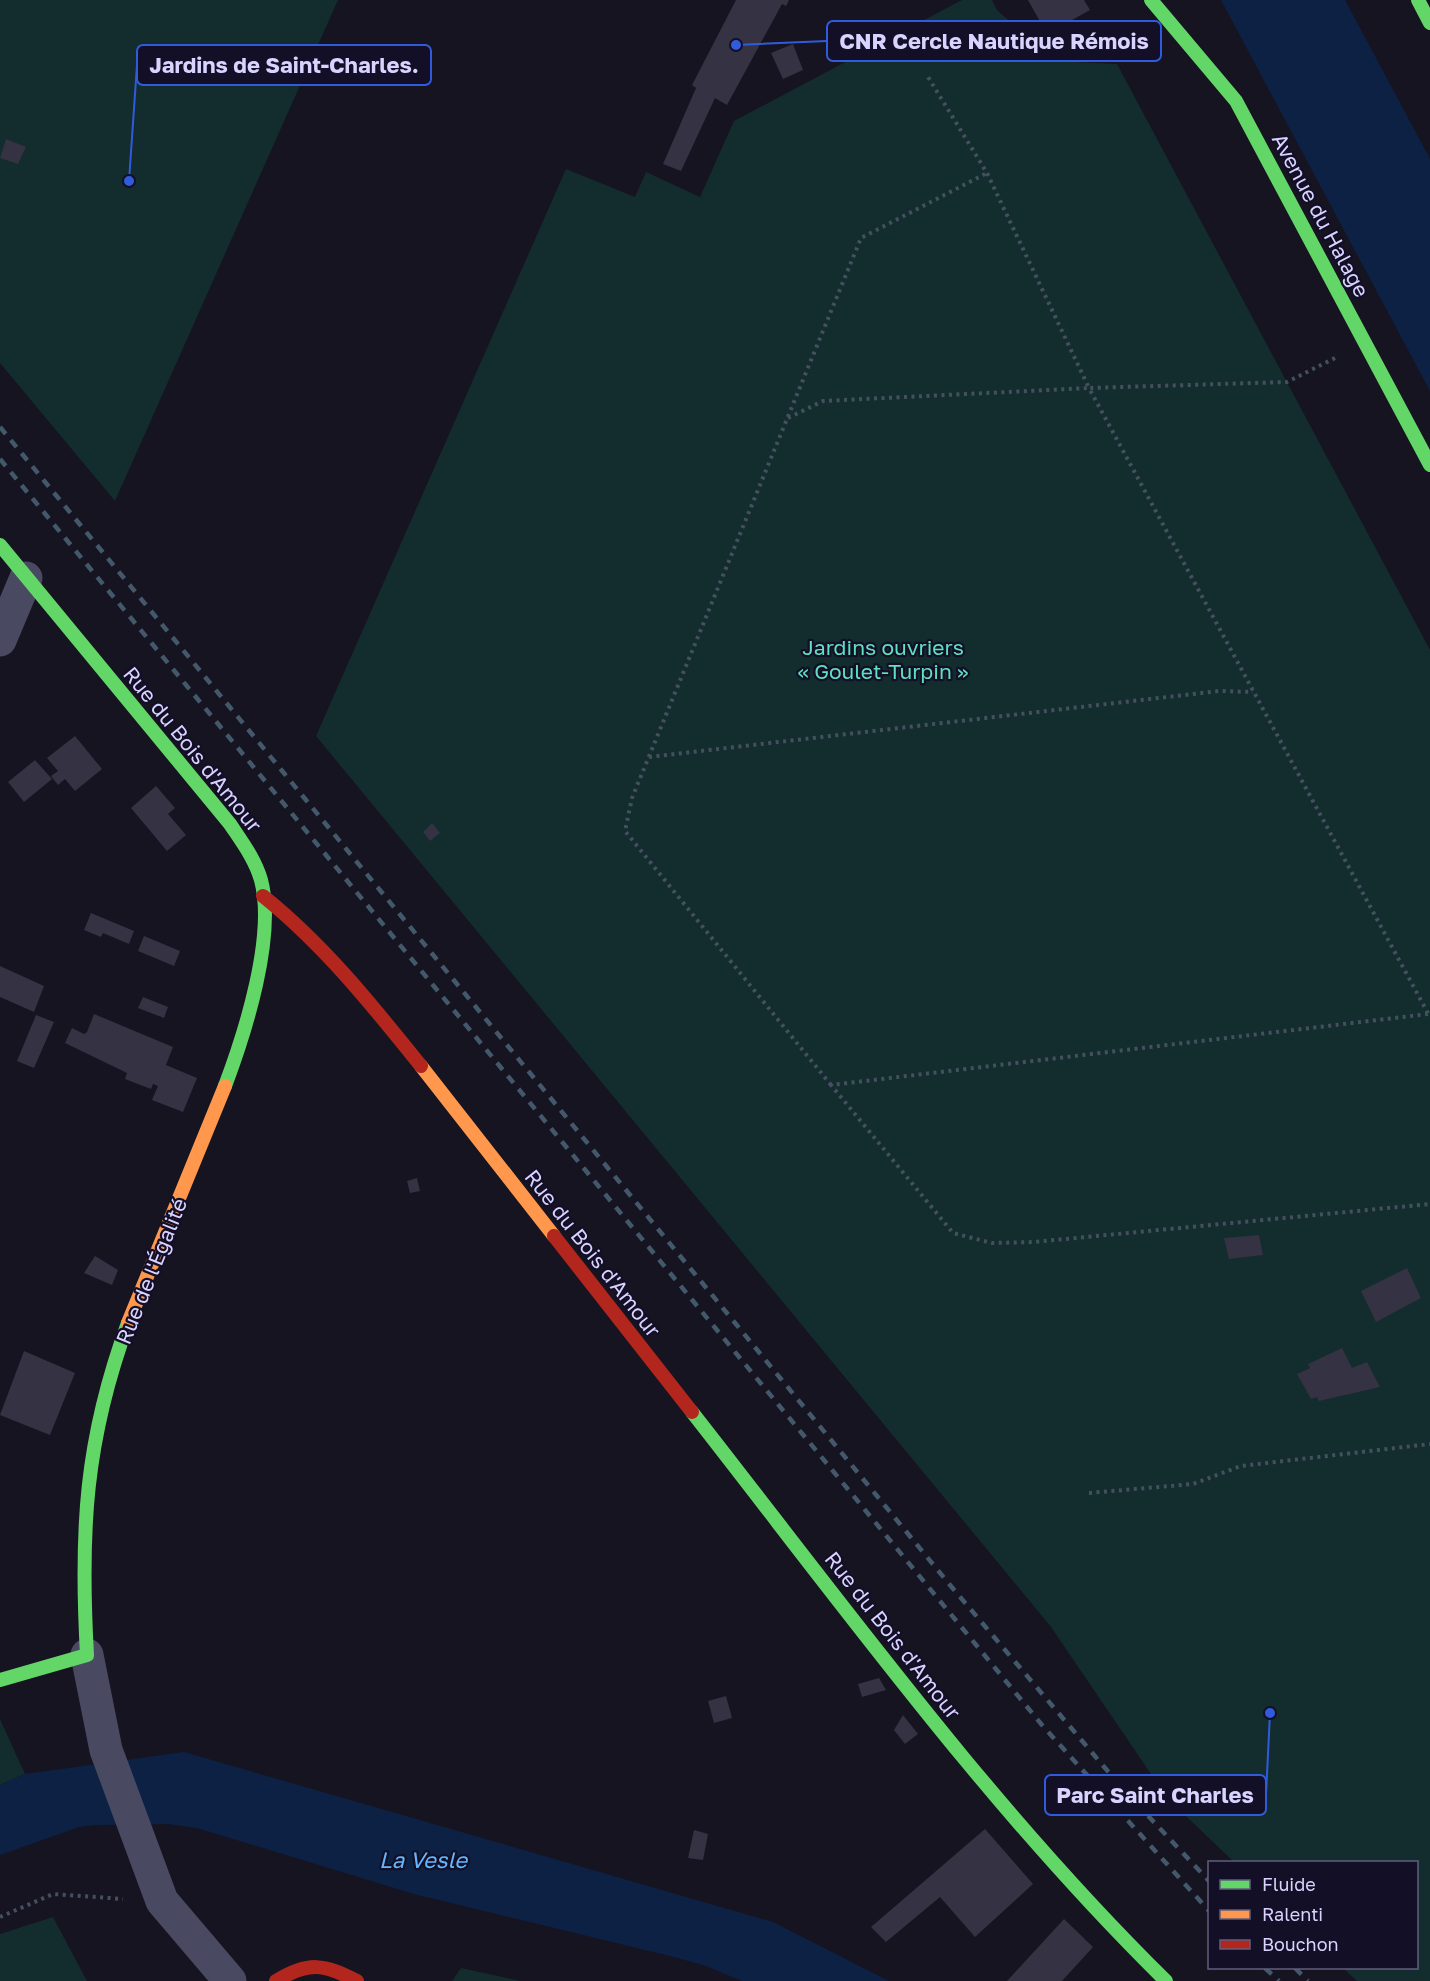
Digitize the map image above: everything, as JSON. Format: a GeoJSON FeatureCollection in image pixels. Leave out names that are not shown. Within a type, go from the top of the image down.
{"type":"FeatureCollection","features":[{"type":"Feature","properties":{"kind":"street","name":"Avenue du Halage"},"geometry":{"type":"LineString","coordinates":[[1152,0],[1221,80],[1236,101],[1430,465]]}},
{"type":"Feature","properties":{"kind":"street"},"geometry":{"type":"LineString","coordinates":[[1418,0],[1430,23]]}},
{"type":"Feature","properties":{"kind":"street","name":"Rue du Bois d'Amour"},"geometry":{"type":"LineString","coordinates":[[0,545],[230,824],[250,854],[260,876],[263,896],[288,916],[335,961],[372,1004],[959,1753],[1105,1921],[1166,1981]]}},
{"type":"Feature","properties":{"kind":"street"},"geometry":{"type":"LineString","coordinates":[[0,640],[26,578]]}},
{"type":"Feature","properties":{"kind":"street","name":"Rue de l'Égalité"},"geometry":{"type":"LineString","coordinates":[[162,1901],[106,1750],[87,1655],[84,1606],[85,1516],[89,1475],[108,1383],[129,1321],[240,1047],[260,964],[263,896]]}},
{"type":"Feature","properties":{"kind":"street"},"geometry":{"type":"LineString","coordinates":[[0,1680],[87,1655]]}},
{"type":"Feature","properties":{"kind":"street"},"geometry":{"type":"LineString","coordinates":[[162,1901],[230,1981]]}},
{"type":"Feature","properties":{"kind":"street"},"geometry":{"type":"LineString","coordinates":[[276,1981],[294,1969],[328,1965],[357,1981]]}},
{"type":"Feature","properties":{"kind":"path"},"geometry":{"type":"LineString","coordinates":[[831,1085],[1429,1016],[1089,388],[987,173],[928,77]]}},
{"type":"Feature","properties":{"kind":"path"},"geometry":{"type":"LineString","coordinates":[[987,173],[861,238],[632,798],[625,831],[953,1233],[992,1243],[1034,1242],[1430,1204]]}},
{"type":"Feature","properties":{"kind":"path"},"geometry":{"type":"LineString","coordinates":[[788,418],[823,401],[1089,388],[1287,382],[1365,343]]}},
{"type":"Feature","properties":{"kind":"path"},"geometry":{"type":"LineString","coordinates":[[650,757],[1219,691],[1254,693]]}},
{"type":"Feature","properties":{"kind":"path"},"geometry":{"type":"LineString","coordinates":[[1089,1493],[1193,1484],[1241,1466],[1430,1443]]}},
{"type":"Feature","properties":{"kind":"path"},"geometry":{"type":"LineString","coordinates":[[0,1917],[53,1894],[162,1901]]}},
{"type":"Feature","properties":{"kind":"green space"},"geometry":{"type":"Polygon","coordinates":[[[0,0],[338,0],[115,501],[0,363],[0,0]]]}},
{"type":"Feature","properties":{"kind":"green space","name":"Jardins ouvriers « Goulet-Turpin »"},"geometry":{"type":"Polygon","coordinates":[[[962,0],[992,0],[997,10],[1054,61],[1117,64],[1430,650],[1430,1981],[1357,1981],[1344,1969],[1418,1969],[1418,1861],[1233,1861],[1168,1799],[1051,1627],[316,736],[566,169],[635,197],[646,172],[700,197],[734,121],[962,0]]]}},
{"type":"Feature","properties":{"kind":"green space"},"geometry":{"type":"Polygon","coordinates":[[[0,1719],[25,1774],[0,1785],[0,1719]]]}},
{"type":"Feature","properties":{"kind":"green space"},"geometry":{"type":"Polygon","coordinates":[[[53,1917],[87,1981],[0,1981],[0,1934],[53,1917]]]}},
{"type":"Feature","properties":{"kind":"green space"},"geometry":{"type":"Polygon","coordinates":[[[461,1968],[520,1981],[452,1981],[461,1968]]]}},
{"type":"Feature","properties":{"kind":"water"},"geometry":{"type":"Polygon","coordinates":[[[1221,0],[1345,0],[1430,159],[1430,391],[1221,0]]]}},
{"type":"Feature","properties":{"kind":"water","name":"La Vesle"},"geometry":{"type":"Polygon","coordinates":[[[184,1752],[773,1922],[889,1981],[742,1981],[706,1966],[674,1957],[414,1894],[197,1828],[168,1824],[79,1827],[0,1855],[0,1785],[25,1774],[184,1752]]]}},
{"type":"Feature","properties":{"kind":"building"},"geometry":{"type":"Polygon","coordinates":[[[736,0],[789,0],[786,6],[782,4],[727,105],[715,98],[681,171],[663,164],[696,88],[692,85],[736,0]]]}},
{"type":"Feature","properties":{"kind":"building"},"geometry":{"type":"Polygon","coordinates":[[[1028,0],[1084,0],[1090,10],[1047,34],[1028,0]]]}},
{"type":"Feature","properties":{"kind":"building"},"geometry":{"type":"Polygon","coordinates":[[[793,44],[803,70],[783,79],[771,53],[793,44]]]}},
{"type":"Feature","properties":{"kind":"building"},"geometry":{"type":"Polygon","coordinates":[[[6,139],[26,147],[18,164],[0,158],[6,139]]]}},
{"type":"Feature","properties":{"kind":"building"},"geometry":{"type":"Polygon","coordinates":[[[75,736],[102,769],[75,791],[65,779],[58,785],[51,776],[58,771],[47,758],[75,736]]]}},
{"type":"Feature","properties":{"kind":"building"},"geometry":{"type":"Polygon","coordinates":[[[35,760],[52,779],[24,802],[8,782],[35,760]]]}},
{"type":"Feature","properties":{"kind":"building"},"geometry":{"type":"Polygon","coordinates":[[[156,786],[175,808],[168,814],[186,835],[167,851],[131,808],[156,786]]]}},
{"type":"Feature","properties":{"kind":"building"},"geometry":{"type":"Polygon","coordinates":[[[432,823],[440,833],[430,841],[423,832],[432,823]]]}},
{"type":"Feature","properties":{"kind":"building"},"geometry":{"type":"Polygon","coordinates":[[[91,913],[134,931],[129,944],[103,933],[101,937],[84,930],[91,913]]]}},
{"type":"Feature","properties":{"kind":"building"},"geometry":{"type":"Polygon","coordinates":[[[144,936],[180,951],[174,966],[138,951],[144,936]]]}},
{"type":"Feature","properties":{"kind":"building"},"geometry":{"type":"Polygon","coordinates":[[[0,966],[44,986],[34,1012],[0,997],[0,966]]]}},
{"type":"Feature","properties":{"kind":"building"},"geometry":{"type":"Polygon","coordinates":[[[143,997],[168,1007],[164,1018],[138,1008],[143,997]]]}},
{"type":"Feature","properties":{"kind":"building"},"geometry":{"type":"Polygon","coordinates":[[[94,1014],[173,1047],[166,1065],[197,1078],[183,1112],[152,1100],[158,1086],[153,1084],[151,1089],[125,1079],[127,1073],[65,1043],[72,1028],[84,1034],[87,1032],[94,1014]]]}},
{"type":"Feature","properties":{"kind":"building"},"geometry":{"type":"Polygon","coordinates":[[[36,1015],[54,1022],[34,1068],[17,1061],[36,1015]]]}},
{"type":"Feature","properties":{"kind":"building"},"geometry":{"type":"Polygon","coordinates":[[[417,1178],[420,1191],[410,1193],[407,1181],[417,1178]]]}},
{"type":"Feature","properties":{"kind":"building"},"geometry":{"type":"Polygon","coordinates":[[[1259,1235],[1263,1255],[1229,1259],[1224,1238],[1259,1235]]]}},
{"type":"Feature","properties":{"kind":"building"},"geometry":{"type":"Polygon","coordinates":[[[95,1256],[118,1270],[112,1285],[84,1273],[95,1256]]]}},
{"type":"Feature","properties":{"kind":"building"},"geometry":{"type":"Polygon","coordinates":[[[1407,1268],[1421,1298],[1376,1322],[1361,1291],[1407,1268]]]}},
{"type":"Feature","properties":{"kind":"building"},"geometry":{"type":"Polygon","coordinates":[[[1342,1348],[1352,1368],[1367,1362],[1380,1387],[1319,1401],[1317,1397],[1311,1399],[1297,1374],[1310,1368],[1308,1364],[1342,1348]]]}},
{"type":"Feature","properties":{"kind":"building"},"geometry":{"type":"Polygon","coordinates":[[[24,1351],[75,1373],[50,1435],[0,1415],[24,1351]]]}},
{"type":"Feature","properties":{"kind":"building"},"geometry":{"type":"Polygon","coordinates":[[[879,1678],[886,1690],[862,1697],[858,1684],[879,1678]]]}},
{"type":"Feature","properties":{"kind":"building"},"geometry":{"type":"Polygon","coordinates":[[[726,1696],[732,1718],[714,1723],[708,1701],[726,1696]]]}},
{"type":"Feature","properties":{"kind":"building"},"geometry":{"type":"Polygon","coordinates":[[[903,1715],[918,1734],[905,1744],[894,1730],[903,1715]]]}},
{"type":"Feature","properties":{"kind":"building"},"geometry":{"type":"Polygon","coordinates":[[[985,1829],[1033,1884],[975,1937],[940,1897],[886,1942],[871,1927],[985,1829]]]}},
{"type":"Feature","properties":{"kind":"building"},"geometry":{"type":"Polygon","coordinates":[[[694,1830],[708,1834],[703,1860],[688,1858],[694,1830]]]}},
{"type":"Feature","properties":{"kind":"building"},"geometry":{"type":"Polygon","coordinates":[[[1064,1919],[1093,1947],[1062,1981],[1007,1981],[1064,1919]]]}},
{"type":"Feature","properties":{"kind":"railway"},"geometry":{"type":"LineString","coordinates":[[0,427],[950,1585],[1122,1788],[1208,1880]]}},
{"type":"Feature","properties":{"kind":"railway"},"geometry":{"type":"LineString","coordinates":[[0,459],[1042,1725],[1208,1910]]}},
{"type":"Feature","properties":{"kind":"railway"},"geometry":{"type":"LineString","coordinates":[[1266,1969],[1279,1981]]}},
{"type":"Feature","properties":{"kind":"railway"},"geometry":{"type":"LineString","coordinates":[[1296,1969],[1308,1981]]}},
{"type":"Feature","properties":{"kind":"traffic: fast"},"geometry":{"type":"LineString","coordinates":[[1151,0],[1236,101],[1430,465]]}},
{"type":"Feature","properties":{"kind":"traffic: fast"},"geometry":{"type":"LineString","coordinates":[[1418,0],[1430,23]]}},
{"type":"Feature","properties":{"kind":"traffic: fast"},"geometry":{"type":"LineString","coordinates":[[0,545],[230,824],[248,851],[258,872],[265,903],[265,928],[261,956],[249,1012],[225,1086]]}},
{"type":"Feature","properties":{"kind":"traffic: fast"},"geometry":{"type":"LineString","coordinates":[[0,1680],[87,1655],[84,1567],[89,1486],[102,1407],[128,1323]]}},
{"type":"Feature","properties":{"kind":"traffic: fast"},"geometry":{"type":"LineString","coordinates":[[692,1412],[862,1632],[979,1776],[1101,1915],[1166,1981]]}},
{"type":"Feature","properties":{"kind":"traffic: slow"},"geometry":{"type":"LineString","coordinates":[[421,1066],[554,1236]]}},
{"type":"Feature","properties":{"kind":"traffic: slow"},"geometry":{"type":"LineString","coordinates":[[128,1323],[225,1086]]}},
{"type":"Feature","properties":{"kind":"traffic: jam"},"geometry":{"type":"LineString","coordinates":[[263,896],[327,955],[366,998],[421,1066]]}},
{"type":"Feature","properties":{"kind":"traffic: jam"},"geometry":{"type":"LineString","coordinates":[[554,1236],[692,1412]]}},
{"type":"Feature","properties":{"kind":"traffic: jam"},"geometry":{"type":"LineString","coordinates":[[276,1981],[298,1970],[316,1967],[335,1971],[357,1981]]}},
{"type":"Feature","properties":{"kind":"place","name":"CNR Cercle Nautique Rémois"},"geometry":{"type":"Point","coordinates":[736,45]}},
{"type":"Feature","properties":{"kind":"place","name":"Jardins de Saint-Charles."},"geometry":{"type":"Point","coordinates":[129,181]}},
{"type":"Feature","properties":{"kind":"place","name":"Parc Saint Charles"},"geometry":{"type":"Point","coordinates":[1270,1713]}}]}
